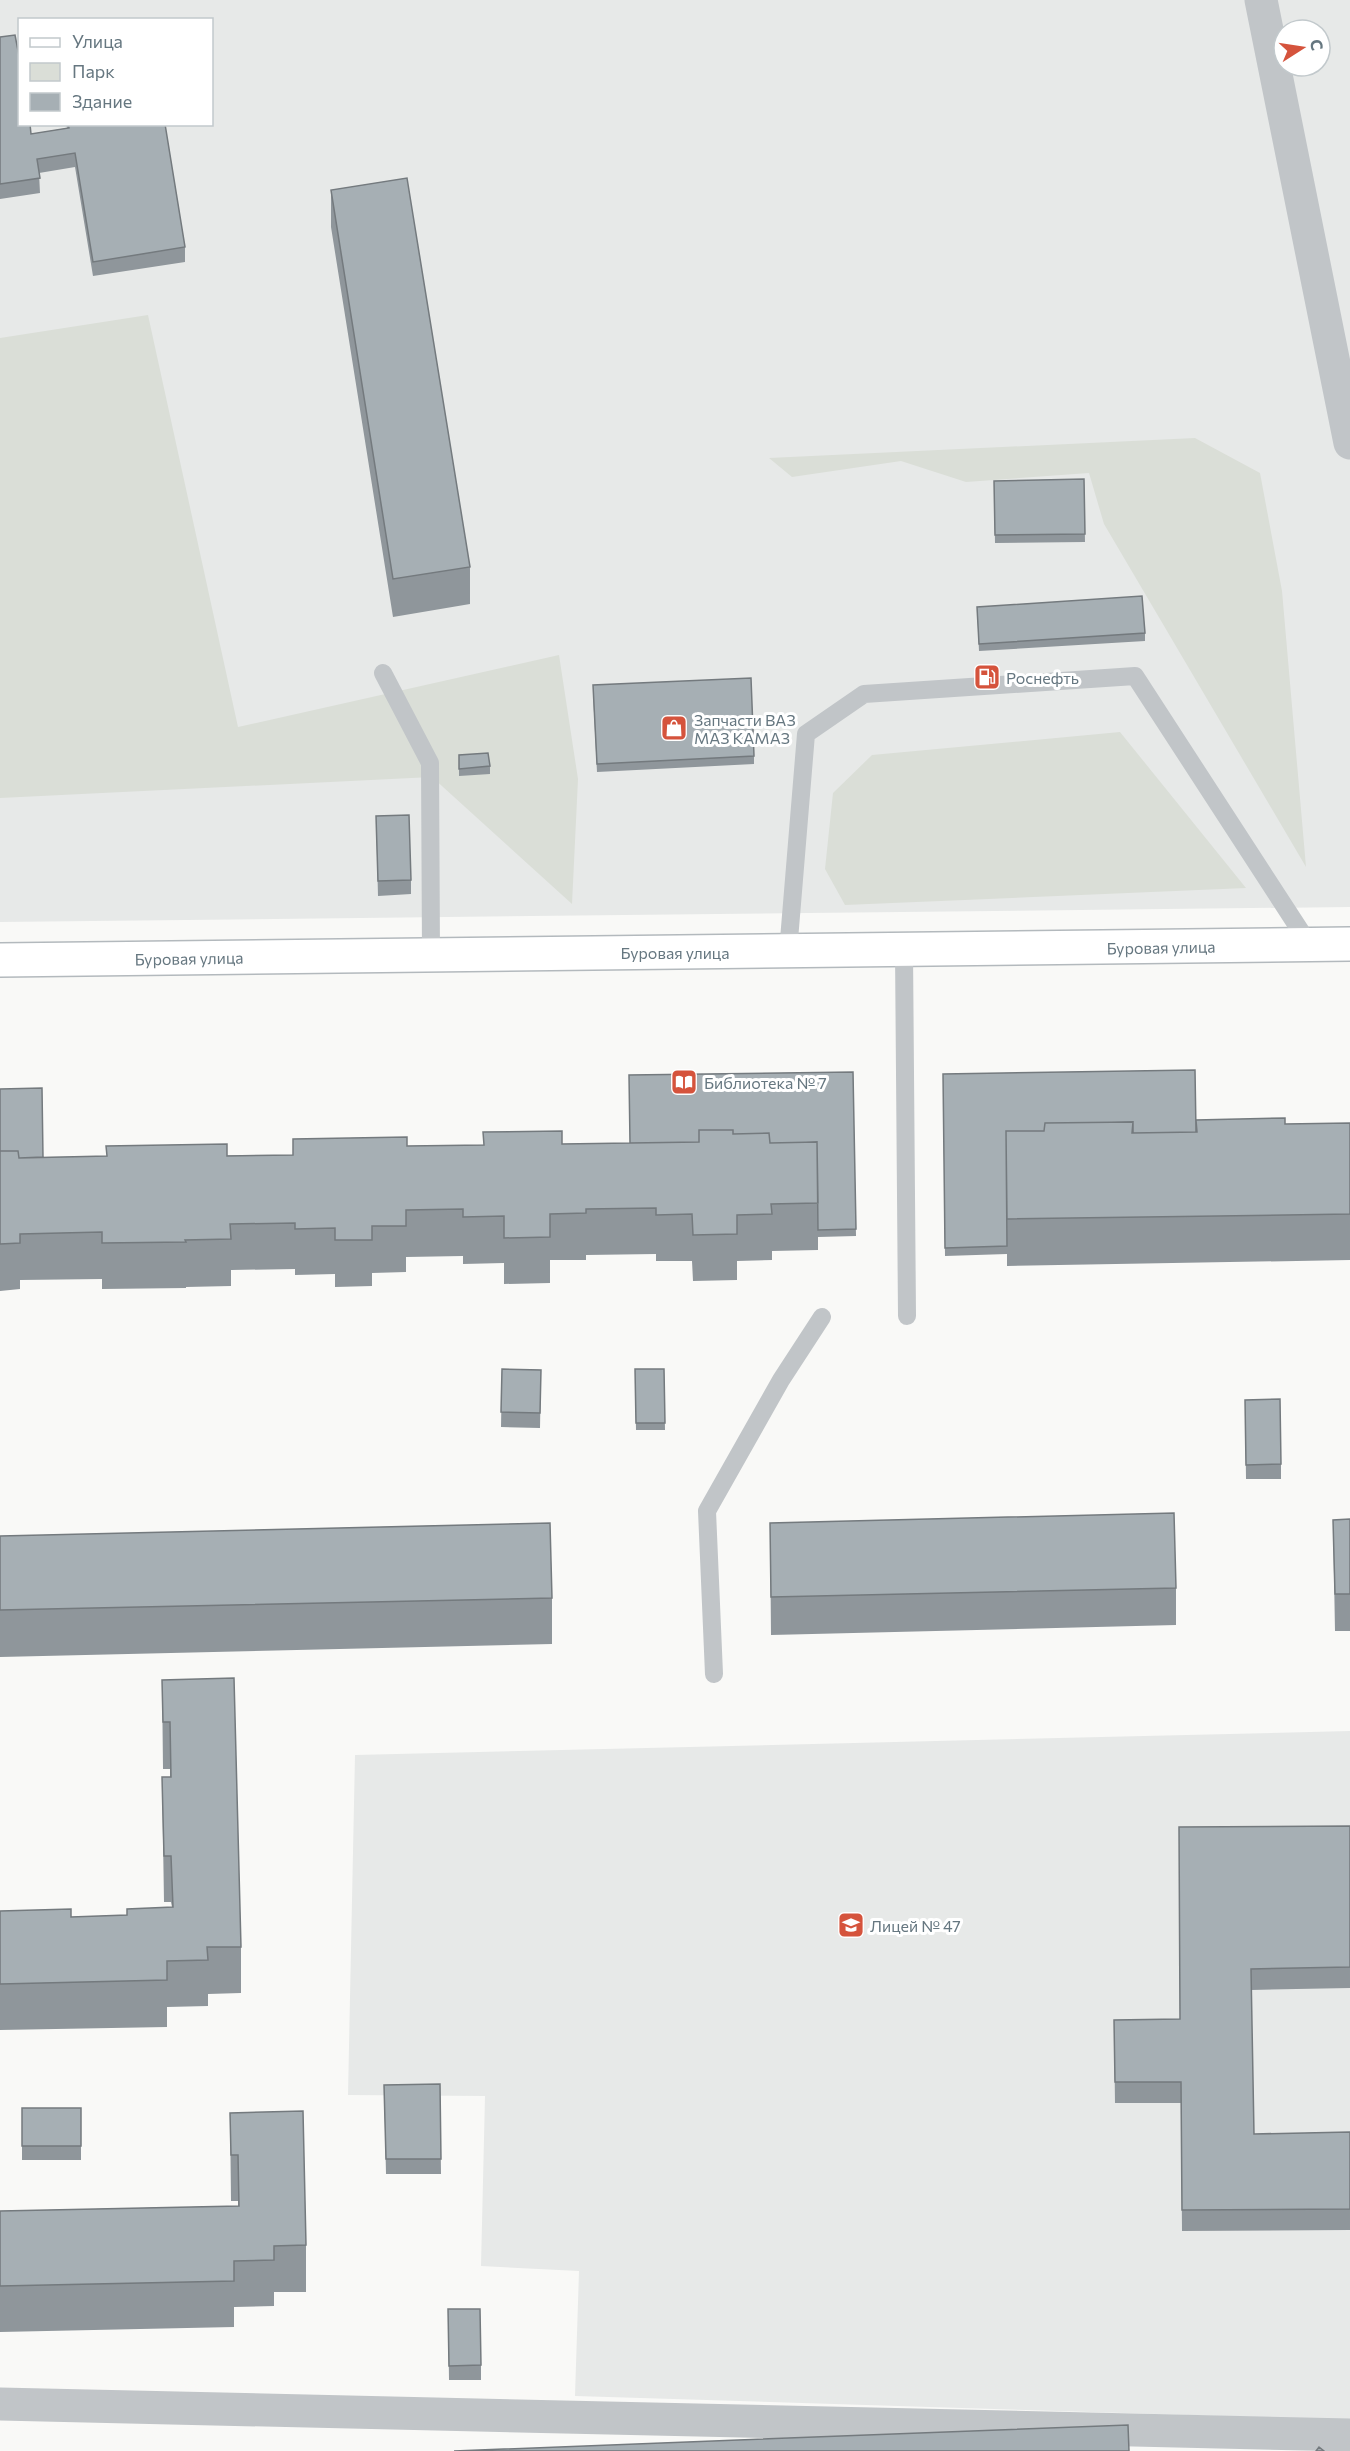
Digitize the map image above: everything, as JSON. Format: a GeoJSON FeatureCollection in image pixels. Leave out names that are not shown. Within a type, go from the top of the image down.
{"type":"FeatureCollection","features":[{"type":"Feature","properties":{"kind":"main road","name":"Буровая улица"},"geometry":{"type":"LineString","coordinates":[[0,960],[1350,944]]}},
{"type":"Feature","properties":{"kind":"street"},"geometry":{"type":"LineString","coordinates":[[1261,0],[1350,443]]}},
{"type":"Feature","properties":{"kind":"street"},"geometry":{"type":"LineString","coordinates":[[0,2404],[1350,2435]]}},
{"type":"Feature","properties":{"kind":"lane"},"geometry":{"type":"LineString","coordinates":[[383,673],[430,762],[431,955]]}},
{"type":"Feature","properties":{"kind":"lane"},"geometry":{"type":"LineString","coordinates":[[789,952],[806,734],[864,694],[1135,676],[1309,944]]}},
{"type":"Feature","properties":{"kind":"lane"},"geometry":{"type":"LineString","coordinates":[[904,951],[907,1316]]}},
{"type":"Feature","properties":{"kind":"lane"},"geometry":{"type":"LineString","coordinates":[[714,1674],[707,1511],[781,1380],[822,1317]]}},
{"type":"Feature","properties":{"kind":"shaded area"},"geometry":{"type":"Polygon","coordinates":[[[0,0],[1350,0],[1350,907],[0,922],[0,0]]]}},
{"type":"Feature","properties":{"kind":"shaded area","name":"Лицей № 47"},"geometry":{"type":"Polygon","coordinates":[[[1350,1731],[1350,2420],[575,2396],[579,2271],[481,2266],[485,2096],[348,2095],[355,1755],[1350,1731]]]}},
{"type":"Feature","properties":{"kind":"green space"},"geometry":{"type":"Polygon","coordinates":[[[148,315],[238,727],[559,655],[578,779],[572,904],[432,777],[0,798],[0,338],[148,315]]]}},
{"type":"Feature","properties":{"kind":"green space"},"geometry":{"type":"Polygon","coordinates":[[[1195,438],[1260,473],[1282,591],[1306,867],[1104,524],[1089,473],[966,482],[901,461],[792,477],[769,458],[1195,438]]]}},
{"type":"Feature","properties":{"kind":"green space"},"geometry":{"type":"Polygon","coordinates":[[[1120,732],[1246,888],[845,905],[825,869],[833,793],[872,755],[1120,732]]]}},
{"type":"Feature","properties":{"kind":"building"},"geometry":{"type":"Polygon","coordinates":[[[15,35],[18,51],[18,126],[30,126],[31,134],[69,128],[68,126],[165,126],[185,247],[93,262],[75,153],[37,159],[40,178],[0,184],[0,37],[15,35]]]}},
{"type":"Feature","properties":{"kind":"building"},"geometry":{"type":"Polygon","coordinates":[[[407,178],[470,567],[393,579],[331,190],[407,178]]]}},
{"type":"Feature","properties":{"kind":"building"},"geometry":{"type":"Polygon","coordinates":[[[1084,479],[1085,534],[995,535],[994,481],[1084,479]]]}},
{"type":"Feature","properties":{"kind":"building"},"geometry":{"type":"Polygon","coordinates":[[[1142,596],[1145,633],[979,644],[977,607],[1142,596]]]}},
{"type":"Feature","properties":{"kind":"building","name":"Запчасти ВАЗ МАЗ КАМАЗ"},"geometry":{"type":"Polygon","coordinates":[[[751,678],[754,756],[597,764],[593,685],[751,678]]]}},
{"type":"Feature","properties":{"kind":"building"},"geometry":{"type":"Polygon","coordinates":[[[488,753],[490,766],[459,769],[459,755],[488,753]]]}},
{"type":"Feature","properties":{"kind":"building"},"geometry":{"type":"Polygon","coordinates":[[[409,815],[411,880],[378,881],[376,816],[409,815]]]}},
{"type":"Feature","properties":{"kind":"building"},"geometry":{"type":"Polygon","coordinates":[[[1195,1070],[1196,1132],[1133,1133],[1133,1122],[1045,1123],[1044,1131],[1006,1131],[1007,1246],[945,1248],[943,1074],[1195,1070]]]}},
{"type":"Feature","properties":{"kind":"building"},"geometry":{"type":"Polygon","coordinates":[[[853,1072],[856,1229],[818,1230],[817,1142],[770,1143],[769,1133],[733,1134],[733,1130],[699,1130],[699,1142],[630,1143],[629,1075],[853,1072]]]}},
{"type":"Feature","properties":{"kind":"building"},"geometry":{"type":"Polygon","coordinates":[[[42,1088],[43,1157],[19,1158],[18,1151],[0,1151],[0,1089],[42,1088]]]}},
{"type":"Feature","properties":{"kind":"building"},"geometry":{"type":"Polygon","coordinates":[[[1285,1118],[1285,1124],[1350,1123],[1350,1214],[1007,1219],[1006,1131],[1044,1131],[1045,1123],[1133,1122],[1132,1133],[1197,1132],[1196,1120],[1285,1118]]]}},
{"type":"Feature","properties":{"kind":"building"},"geometry":{"type":"Polygon","coordinates":[[[699,1130],[733,1130],[733,1134],[769,1133],[770,1143],[817,1142],[818,1203],[771,1204],[772,1214],[737,1215],[737,1234],[693,1235],[692,1214],[656,1215],[656,1208],[586,1209],[586,1213],[550,1214],[550,1237],[504,1238],[504,1216],[463,1217],[463,1209],[406,1210],[406,1226],[372,1226],[372,1240],[335,1240],[335,1228],[295,1229],[295,1223],[230,1224],[231,1239],[102,1243],[102,1232],[20,1234],[20,1243],[0,1244],[0,1151],[18,1151],[19,1158],[107,1156],[106,1146],[227,1144],[227,1156],[293,1155],[293,1139],[407,1137],[407,1146],[484,1145],[483,1132],[562,1131],[562,1144],[699,1142],[699,1130]]]}},
{"type":"Feature","properties":{"kind":"building"},"geometry":{"type":"Polygon","coordinates":[[[502,1369],[541,1370],[540,1413],[501,1412],[502,1369]]]}},
{"type":"Feature","properties":{"kind":"building"},"geometry":{"type":"Polygon","coordinates":[[[635,1369],[664,1369],[665,1423],[636,1423],[635,1369]]]}},
{"type":"Feature","properties":{"kind":"building"},"geometry":{"type":"Polygon","coordinates":[[[1280,1399],[1281,1464],[1246,1465],[1245,1400],[1280,1399]]]}},
{"type":"Feature","properties":{"kind":"building"},"geometry":{"type":"Polygon","coordinates":[[[1174,1513],[1176,1588],[771,1597],[770,1523],[1174,1513]]]}},
{"type":"Feature","properties":{"kind":"building"},"geometry":{"type":"Polygon","coordinates":[[[1350,1519],[1350,1594],[1335,1594],[1333,1520],[1350,1519]]]}},
{"type":"Feature","properties":{"kind":"building"},"geometry":{"type":"Polygon","coordinates":[[[550,1523],[552,1598],[0,1610],[0,1536],[550,1523]]]}},
{"type":"Feature","properties":{"kind":"building"},"geometry":{"type":"Polygon","coordinates":[[[234,1678],[241,1947],[207,1947],[208,1960],[167,1961],[167,1980],[0,1984],[0,1911],[71,1909],[71,1917],[127,1915],[127,1909],[173,1907],[171,1856],[164,1856],[162,1777],[171,1777],[170,1722],[163,1722],[162,1680],[234,1678]]]}},
{"type":"Feature","properties":{"kind":"building"},"geometry":{"type":"Polygon","coordinates":[[[1350,1826],[1350,1967],[1251,1969],[1254,2134],[1350,2132],[1350,2209],[1182,2210],[1181,2082],[1115,2082],[1114,2020],[1180,2019],[1179,1827],[1350,1826]]]}},
{"type":"Feature","properties":{"kind":"building"},"geometry":{"type":"Polygon","coordinates":[[[440,2084],[441,2159],[386,2159],[384,2085],[440,2084]]]}},
{"type":"Feature","properties":{"kind":"building"},"geometry":{"type":"Polygon","coordinates":[[[22,2108],[81,2108],[81,2146],[22,2146],[22,2108]]]}},
{"type":"Feature","properties":{"kind":"building"},"geometry":{"type":"Polygon","coordinates":[[[303,2111],[306,2245],[274,2246],[274,2260],[234,2261],[234,2281],[0,2286],[0,2211],[239,2206],[238,2155],[231,2155],[230,2113],[303,2111]]]}},
{"type":"Feature","properties":{"kind":"building"},"geometry":{"type":"Polygon","coordinates":[[[448,2309],[480,2309],[481,2365],[449,2366],[448,2309]]]}},
{"type":"Feature","properties":{"kind":"building"},"geometry":{"type":"Polygon","coordinates":[[[1128,2425],[1129,2451],[454,2451],[1128,2425]]]}},
{"type":"Feature","properties":{"kind":"place","name":"Роснефть"},"geometry":{"type":"Point","coordinates":[987,677]}},
{"type":"Feature","properties":{"kind":"place","name":"Запчасти ВАЗ МАЗ КАМАЗ"},"geometry":{"type":"Point","coordinates":[674,728]}},
{"type":"Feature","properties":{"kind":"place","name":"Библиотека № 7"},"geometry":{"type":"Point","coordinates":[684,1082]}},
{"type":"Feature","properties":{"kind":"place","name":"Лицей № 47"},"geometry":{"type":"Point","coordinates":[851,1925]}}]}
